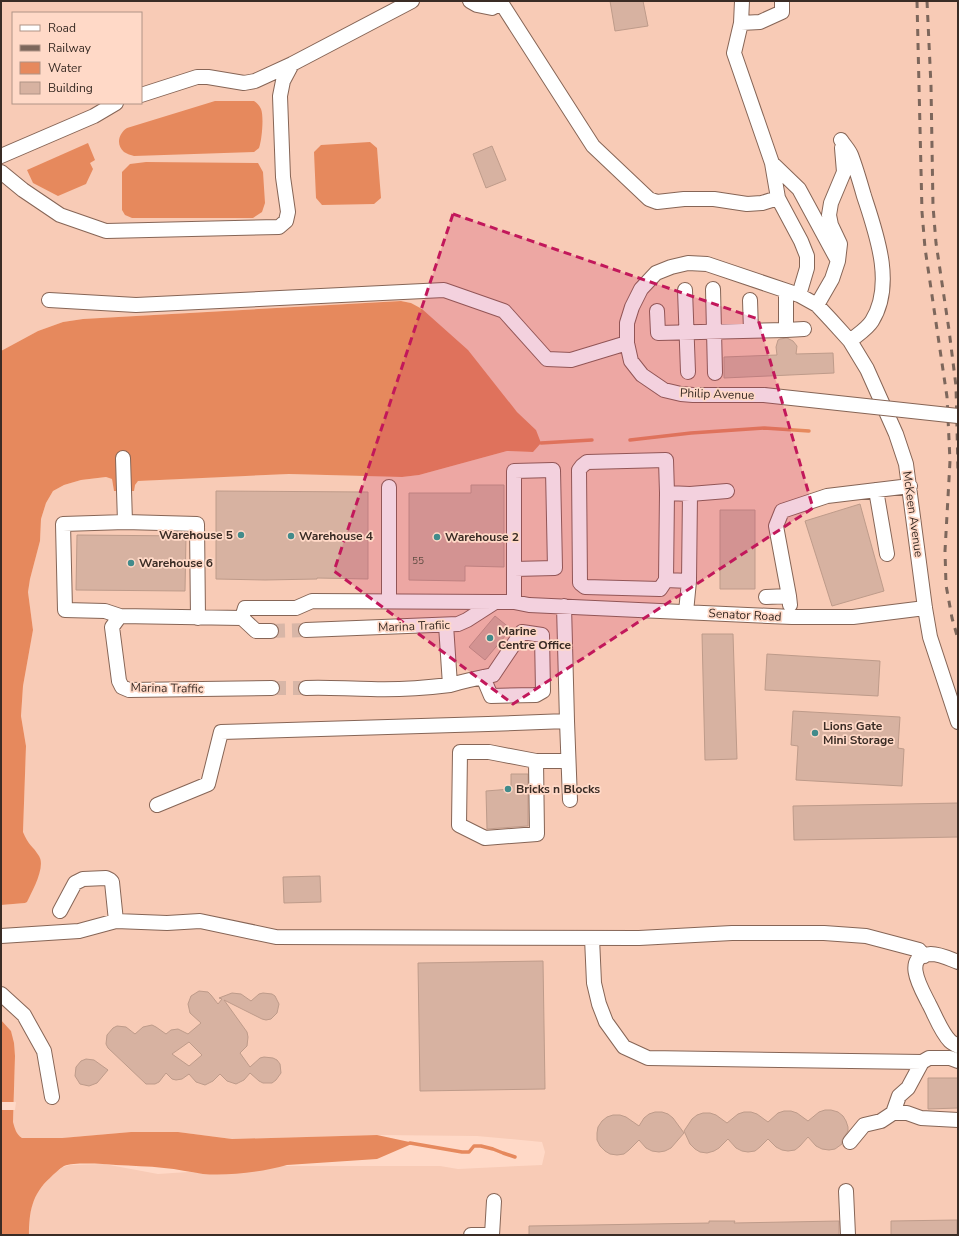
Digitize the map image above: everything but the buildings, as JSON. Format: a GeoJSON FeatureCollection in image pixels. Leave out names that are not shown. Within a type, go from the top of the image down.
{"type":"FeatureCollection","features":[{"type":"Feature","properties":{"kind":"street"},"geometry":{"type":"LineString","coordinates":[[142,95],[197,77],[208,76],[244,83],[254,81],[292,64],[412,1]]}},
{"type":"Feature","properties":{"kind":"street"},"geometry":{"type":"LineString","coordinates":[[470,1],[477,5],[492,8],[500,2],[593,146],[649,200],[657,202],[684,199],[714,199],[747,204],[762,203],[778,198]]}},
{"type":"Feature","properties":{"kind":"street"},"geometry":{"type":"LineString","coordinates":[[742,1],[741,23],[734,53],[772,163],[778,198],[801,241],[807,256],[807,268],[792,293],[786,330]]}},
{"type":"Feature","properties":{"kind":"street"},"geometry":{"type":"LineString","coordinates":[[741,23],[760,22],[782,12],[782,1]]}},
{"type":"Feature","properties":{"kind":"street"},"geometry":{"type":"LineString","coordinates":[[1,172],[23,190],[60,215],[106,231],[279,227],[286,221],[288,212],[283,177],[280,96],[283,81],[292,64]]}},
{"type":"Feature","properties":{"kind":"street"},"geometry":{"type":"LineString","coordinates":[[1,156],[94,116],[114,104]]}},
{"type":"Feature","properties":{"kind":"street"},"geometry":{"type":"LineString","coordinates":[[817,305],[832,279],[838,262],[840,244],[831,225],[829,215],[831,202],[844,172],[841,140],[851,154],[881,251],[882,266],[882,293],[876,312],[868,326],[850,341]]}},
{"type":"Feature","properties":{"kind":"street"},"geometry":{"type":"LineString","coordinates":[[772,163],[799,189],[838,262]]}},
{"type":"Feature","properties":{"kind":"street","name":"Philip Avenue"},"geometry":{"type":"LineString","coordinates":[[832,320],[817,305],[792,293],[707,264],[688,263],[671,266],[656,274],[641,289],[632,307],[628,323],[627,343],[631,361],[642,375],[664,390],[681,394],[764,395],[958,416]]}},
{"type":"Feature","properties":{"kind":"street"},"geometry":{"type":"LineString","coordinates":[[713,289],[715,373]]}},
{"type":"Feature","properties":{"kind":"street"},"geometry":{"type":"LineString","coordinates":[[49,300],[136,306],[444,290],[504,311],[547,360],[571,360],[627,343]]}},
{"type":"Feature","properties":{"kind":"street"},"geometry":{"type":"LineString","coordinates":[[685,290],[688,372]]}},
{"type":"Feature","properties":{"kind":"street"},"geometry":{"type":"LineString","coordinates":[[750,300],[751,331]]}},
{"type":"Feature","properties":{"kind":"street"},"geometry":{"type":"LineString","coordinates":[[657,311],[658,334],[804,329]]}},
{"type":"Feature","properties":{"kind":"street","name":"McKeen Avenue"},"geometry":{"type":"LineString","coordinates":[[832,320],[850,341],[867,370],[896,434],[906,464],[930,637],[958,722]]}},
{"type":"Feature","properties":{"kind":"street"},"geometry":{"type":"LineString","coordinates":[[123,458],[125,522]]}},
{"type":"Feature","properties":{"kind":"street"},"geometry":{"type":"LineString","coordinates":[[666,460],[667,493],[666,580],[660,589],[585,587],[580,583],[579,470],[582,466],[587,462],[666,460]]}},
{"type":"Feature","properties":{"kind":"street"},"geometry":{"type":"LineString","coordinates":[[514,569],[556,568],[553,470],[514,472],[514,569],[514,602]]}},
{"type":"Feature","properties":{"kind":"street"},"geometry":{"type":"LineString","coordinates":[[792,617],[776,526],[782,511],[827,496],[910,486]]}},
{"type":"Feature","properties":{"kind":"street"},"geometry":{"type":"LineString","coordinates":[[389,487],[389,602]]}},
{"type":"Feature","properties":{"kind":"street"},"geometry":{"type":"LineString","coordinates":[[876,490],[887,554]]}},
{"type":"Feature","properties":{"kind":"street"},"geometry":{"type":"LineString","coordinates":[[667,493],[690,494],[727,491]]}},
{"type":"Feature","properties":{"kind":"street"},"geometry":{"type":"LineString","coordinates":[[686,612],[689,581],[690,494]]}},
{"type":"Feature","properties":{"kind":"street"},"geometry":{"type":"LineString","coordinates":[[198,618],[197,524],[125,522],[64,524],[65,610],[104,611],[116,622],[198,618],[242,618],[256,631],[271,631]]}},
{"type":"Feature","properties":{"kind":"street"},"geometry":{"type":"LineString","coordinates":[[666,580],[689,581]]}},
{"type":"Feature","properties":{"kind":"street"},"geometry":{"type":"LineString","coordinates":[[766,597],[789,596]]}},
{"type":"Feature","properties":{"kind":"street"},"geometry":{"type":"LineString","coordinates":[[242,618],[245,608],[296,608],[312,601],[514,602],[529,605],[564,606],[570,800]]}},
{"type":"Feature","properties":{"kind":"street","name":"Marina Trafiic"},"geometry":{"type":"LineString","coordinates":[[306,630],[446,626],[458,624],[467,620],[495,602]]}},
{"type":"Feature","properties":{"kind":"street","name":"Senator Road"},"geometry":{"type":"LineString","coordinates":[[564,606],[792,617],[853,617],[925,608]]}},
{"type":"Feature","properties":{"kind":"street","name":"Marina Traffic"},"geometry":{"type":"LineString","coordinates":[[116,622],[119,681],[122,687],[129,690],[272,688]]}},
{"type":"Feature","properties":{"kind":"street"},"geometry":{"type":"LineString","coordinates":[[446,626],[450,685]]}},
{"type":"Feature","properties":{"kind":"street"},"geometry":{"type":"LineString","coordinates":[[306,688],[419,688],[450,685],[483,677],[493,675],[522,632],[542,635],[543,692],[536,695],[491,696],[483,677]]}},
{"type":"Feature","properties":{"kind":"street"},"geometry":{"type":"LineString","coordinates":[[157,805],[208,784],[220,732],[567,721]]}},
{"type":"Feature","properties":{"kind":"street"},"geometry":{"type":"LineString","coordinates":[[536,761],[537,834],[485,838],[459,825],[460,752],[489,752],[536,761],[568,761]]}},
{"type":"Feature","properties":{"kind":"street"},"geometry":{"type":"LineString","coordinates":[[60,911],[76,883],[83,880],[106,878],[112,882],[116,921]]}},
{"type":"Feature","properties":{"kind":"street"},"geometry":{"type":"LineString","coordinates":[[1,936],[78,931],[116,921],[167,923],[200,922],[276,937],[638,938],[732,933],[824,933],[866,936],[920,950],[924,953],[924,956]]}},
{"type":"Feature","properties":{"kind":"street"},"geometry":{"type":"LineString","coordinates":[[592,938],[594,983],[599,1004],[606,1022],[624,1047],[648,1058],[922,1062],[929,1058],[950,1058],[958,1061]]}},
{"type":"Feature","properties":{"kind":"street"},"geometry":{"type":"LineString","coordinates":[[958,962],[932,954],[924,956],[917,961],[915,969],[918,983],[940,1025],[951,1042],[958,1046]]}},
{"type":"Feature","properties":{"kind":"street"},"geometry":{"type":"LineString","coordinates":[[1,994],[24,1015],[44,1051],[52,1097]]}},
{"type":"Feature","properties":{"kind":"street"},"geometry":{"type":"LineString","coordinates":[[893,1113],[899,1096],[908,1088],[922,1062]]}},
{"type":"Feature","properties":{"kind":"street"},"geometry":{"type":"LineString","coordinates":[[850,1142],[864,1125],[881,1121],[893,1113],[907,1113],[921,1118],[958,1120]]}},
{"type":"Feature","properties":{"kind":"street"},"geometry":{"type":"LineString","coordinates":[[846,1191],[848,1235]]}},
{"type":"Feature","properties":{"kind":"street"},"geometry":{"type":"LineString","coordinates":[[471,1235],[492,1235],[494,1201]]}},
{"type":"Feature","properties":{"kind":"highlighted area"},"geometry":{"type":"Polygon","coordinates":[[[453,214],[758,319],[813,508],[513,704],[334,571],[453,214]]]}},
{"type":"Feature","properties":{"kind":"shaded area"},"geometry":{"type":"Polygon","coordinates":[[[1,1],[958,1],[958,1235],[29,1235],[29,1219],[32,1205],[38,1191],[56,1172],[63,1167],[70,1165],[104,1164],[158,1174],[278,1166],[440,1166],[458,1169],[542,1165],[545,1152],[542,1142],[477,1136],[377,1135],[232,1139],[178,1132],[131,1132],[62,1138],[22,1138],[15,1131],[13,1122],[15,1056],[11,1031],[1,1020],[1,905],[27,902],[40,858],[26,841],[23,832],[26,746],[21,716],[23,686],[33,630],[28,592],[40,541],[41,519],[46,503],[53,491],[64,485],[81,480],[106,477],[112,479],[114,491],[135,485],[138,481],[192,478],[289,474],[402,477],[419,475],[507,451],[533,452],[536,430],[411,303],[401,301],[83,319],[63,322],[38,331],[1,351],[1,1]]]}},
{"type":"Feature","properties":{"kind":"water"},"geometry":{"type":"Polygon","coordinates":[[[215,101],[254,101],[258,104],[262,112],[262,134],[259,148],[254,152],[134,156],[124,152],[121,149],[119,143],[120,136],[127,128],[215,101]]]}},
{"type":"Feature","properties":{"kind":"water"},"geometry":{"type":"Polygon","coordinates":[[[370,142],[377,148],[381,198],[374,204],[322,205],[316,198],[314,152],[321,145],[370,142]]]}},
{"type":"Feature","properties":{"kind":"water"},"geometry":{"type":"Polygon","coordinates":[[[88,143],[95,160],[90,163],[93,169],[86,184],[58,196],[33,183],[27,170],[88,143]]]}},
{"type":"Feature","properties":{"kind":"water"},"geometry":{"type":"Polygon","coordinates":[[[146,162],[258,163],[263,172],[265,203],[262,212],[253,218],[132,218],[125,215],[122,210],[122,172],[130,164],[146,162]]]}},
{"type":"Feature","properties":{"kind":"water"},"geometry":{"type":"Polygon","coordinates":[[[401,301],[411,303],[422,309],[468,350],[517,412],[536,430],[541,443],[533,452],[507,451],[419,475],[402,477],[289,474],[138,481],[135,485],[134,491],[114,491],[112,479],[106,477],[81,480],[64,485],[53,491],[46,503],[41,519],[40,541],[28,592],[33,630],[23,686],[21,716],[26,746],[23,832],[39,856],[41,866],[38,879],[27,902],[1,905],[1,351],[38,331],[63,322],[83,319],[401,301]]]}},
{"type":"Feature","properties":{"kind":"water"},"geometry":{"type":"Polygon","coordinates":[[[1,1020],[11,1031],[14,1043],[13,1122],[17,1133],[22,1138],[62,1138],[131,1132],[178,1132],[232,1139],[377,1135],[414,1143],[377,1159],[287,1165],[267,1170],[234,1174],[203,1174],[146,1166],[75,1164],[64,1166],[44,1184],[35,1197],[31,1211],[29,1235],[1,1235],[1,1020]]]}},
{"type":"Feature","properties":{"kind":"pier"},"geometry":{"type":"Polygon","coordinates":[[[1,1102],[16,1102],[15,1110],[1,1110],[1,1102]]]}},
{"type":"Feature","properties":{"kind":"waterway"},"geometry":{"type":"LineString","coordinates":[[630,440],[691,433],[764,428],[809,431]]}},
{"type":"Feature","properties":{"kind":"waterway"},"geometry":{"type":"LineString","coordinates":[[541,443],[592,440]]}},
{"type":"Feature","properties":{"kind":"waterway"},"geometry":{"type":"LineString","coordinates":[[410,1143],[462,1152],[469,1152],[474,1146],[481,1146],[515,1157]]}},
{"type":"Feature","properties":{"kind":"tunnel"},"geometry":{"type":"LineString","coordinates":[[271,631],[306,630]]}},
{"type":"Feature","properties":{"kind":"tunnel"},"geometry":{"type":"LineString","coordinates":[[272,688],[306,688]]}},
{"type":"Feature","properties":{"kind":"railway"},"geometry":{"type":"LineString","coordinates":[[917,1],[922,212],[925,248],[947,397],[950,461],[945,551],[946,585],[952,618],[958,639]]}},
{"type":"Feature","properties":{"kind":"railway"},"geometry":{"type":"LineString","coordinates":[[927,1],[931,86],[933,206],[936,243],[956,386],[958,470]]}},
{"type":"Feature","properties":{"kind":"place","name":"Warehouse 5"},"geometry":{"type":"Point","coordinates":[241,535]}},
{"type":"Feature","properties":{"kind":"place","name":"Warehouse 4"},"geometry":{"type":"Point","coordinates":[291,536]}},
{"type":"Feature","properties":{"kind":"place","name":"Warehouse 2"},"geometry":{"type":"Point","coordinates":[437,537]}},
{"type":"Feature","properties":{"kind":"place","name":"Warehouse 6"},"geometry":{"type":"Point","coordinates":[131,563]}},
{"type":"Feature","properties":{"kind":"place","name":"Marine Centre Office"},"geometry":{"type":"Point","coordinates":[490,638]}},
{"type":"Feature","properties":{"kind":"place","name":"Lions Gate Mini Storage"},"geometry":{"type":"Point","coordinates":[815,733]}},
{"type":"Feature","properties":{"kind":"place","name":"Bricks n Blocks"},"geometry":{"type":"Point","coordinates":[508,789]}}]}
